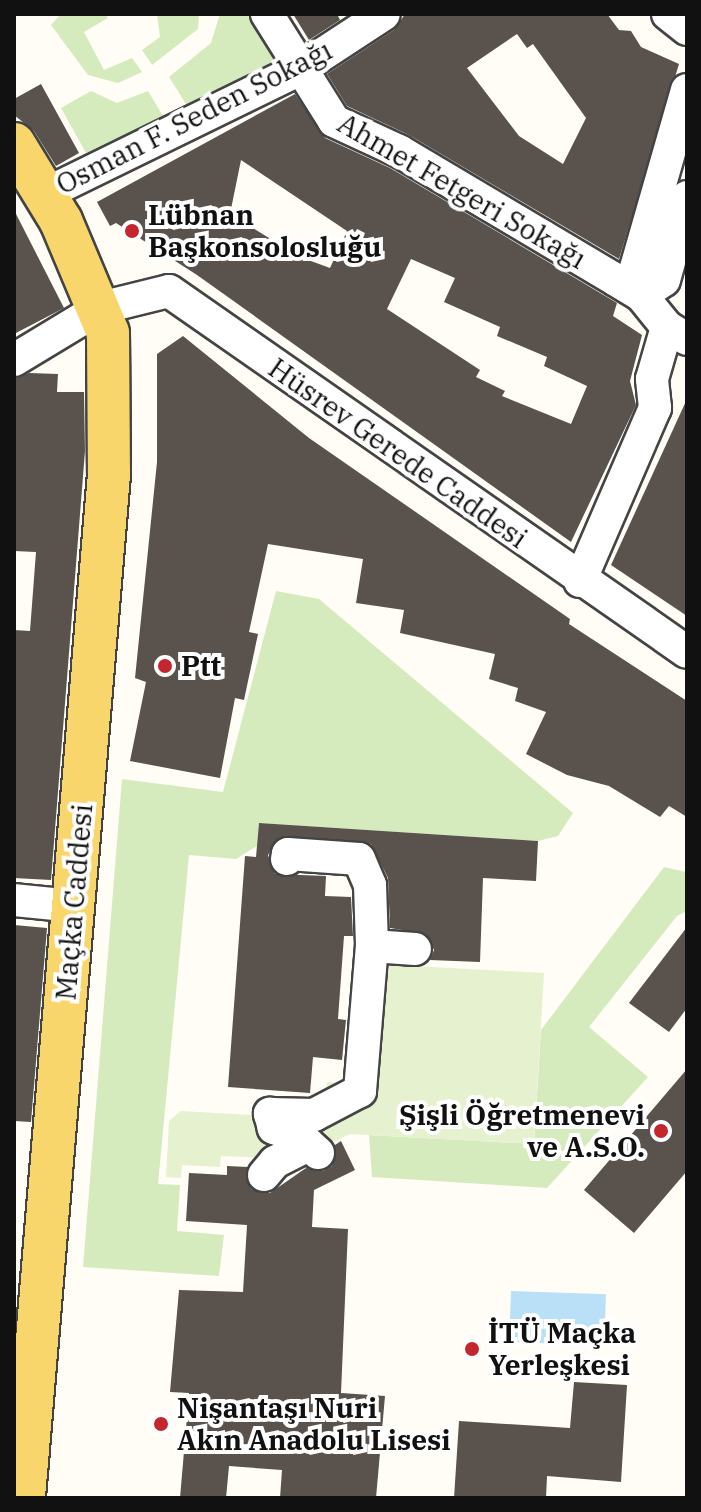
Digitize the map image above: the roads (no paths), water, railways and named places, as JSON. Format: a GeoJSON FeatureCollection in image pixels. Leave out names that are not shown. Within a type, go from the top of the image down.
{"type":"FeatureCollection","features":[{"type":"Feature","properties":{"kind":"main road","name":"Maçka Caddesi"},"geometry":{"type":"LineString","coordinates":[[24,1498],[109,474],[108,333],[100,308],[25,169]]}},
{"type":"Feature","properties":{"kind":"street","name":"Ahmet Fetgeri Sokağı"},"geometry":{"type":"LineString","coordinates":[[267,14],[334,121],[399,151],[641,295],[677,333]]}},
{"type":"Feature","properties":{"kind":"street","name":"Osman F. Seden Sokağı"},"geometry":{"type":"LineString","coordinates":[[25,169],[300,69],[384,14]]}},
{"type":"Feature","properties":{"kind":"street"},"geometry":{"type":"LineString","coordinates":[[668,14],[687,29]]}},
{"type":"Feature","properties":{"kind":"street"},"geometry":{"type":"LineString","coordinates":[[687,90],[635,271],[641,295],[664,280],[687,197]]}},
{"type":"Feature","properties":{"kind":"street","name":"Hüsrev Gerede Caddesi"},"geometry":{"type":"LineString","coordinates":[[14,360],[100,308],[169,291],[580,581],[687,652]]}},
{"type":"Feature","properties":{"kind":"street"},"geometry":{"type":"LineString","coordinates":[[580,581],[655,408],[652,379],[677,333]]}},
{"type":"Feature","properties":{"kind":"street"},"geometry":{"type":"LineString","coordinates":[[291,1160],[270,1114],[314,1115],[360,1091],[377,926],[359,856],[293,854]]}},
{"type":"Feature","properties":{"kind":"street"},"geometry":{"type":"LineString","coordinates":[[14,900],[74,906]]}},
{"type":"Feature","properties":{"kind":"street"},"geometry":{"type":"LineString","coordinates":[[377,926],[415,949]]}},
{"type":"Feature","properties":{"kind":"water"},"geometry":{"type":"Polygon","coordinates":[[[511,1291],[606,1294],[604,1345],[509,1342],[511,1291]]]}},
{"type":"Feature","properties":{"kind":"place","name":"Lübnan Başkonsolosluğu"},"geometry":{"type":"Point","coordinates":[132,231]}},
{"type":"Feature","properties":{"kind":"place","name":"Ptt"},"geometry":{"type":"Point","coordinates":[165,666]}},
{"type":"Feature","properties":{"kind":"place","name":"Şişli Öğretmenevi ve A.S.O."},"geometry":{"type":"Point","coordinates":[661,1131]}},
{"type":"Feature","properties":{"kind":"place","name":"İTÜ Maçka Yerleşkesi"},"geometry":{"type":"Point","coordinates":[472,1349]}},
{"type":"Feature","properties":{"kind":"place","name":"Nişantaşı Nuri Akın Anadolu Lisesi"},"geometry":{"type":"Point","coordinates":[161,1424]}}]}
